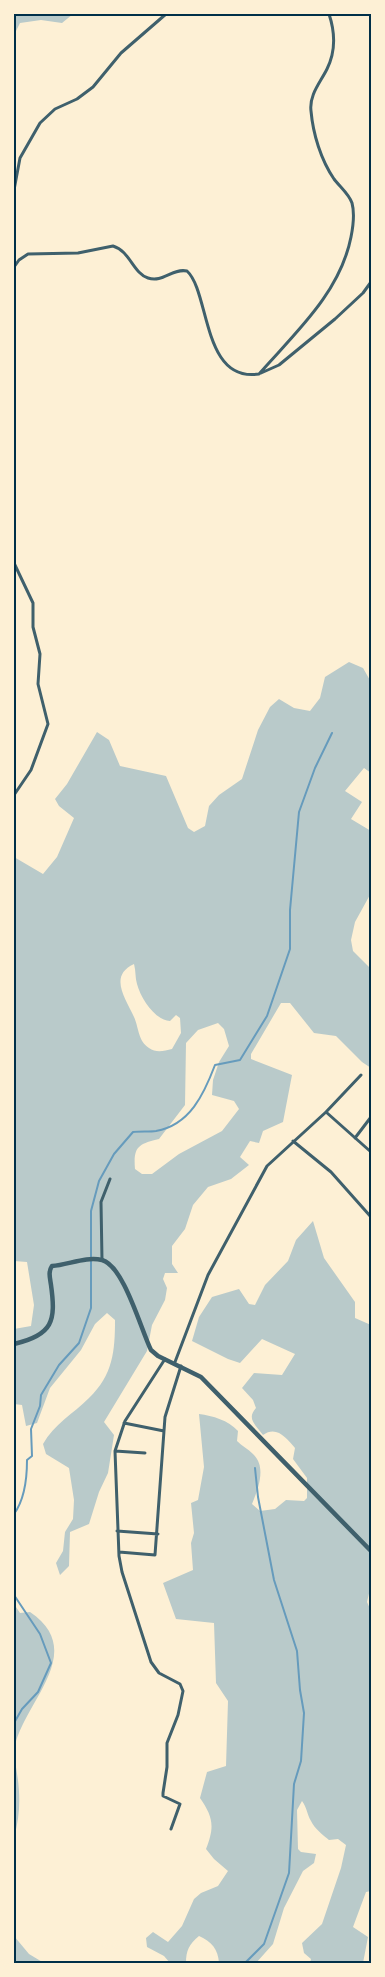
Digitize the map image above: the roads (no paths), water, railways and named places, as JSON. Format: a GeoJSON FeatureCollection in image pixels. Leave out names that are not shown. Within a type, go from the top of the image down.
{"type":"FeatureCollection","features":[{"type":"Feature","properties":{"kind":"street"},"geometry":{"type":"LineString","coordinates":[[14,190],[20,158],[40,123],[55,109],[76,99],[93,87],[121,53],[166,14]]}},
{"type":"Feature","properties":{"kind":"street"},"geometry":{"type":"LineString","coordinates":[[259,374],[290,342],[314,312],[340,272],[350,242],[353,222],[352,204],[328,171],[318,146],[311,112],[312,100],[333,53],[334,42],[329,14]]}},
{"type":"Feature","properties":{"kind":"street"},"geometry":{"type":"LineString","coordinates":[[14,267],[18,260],[28,254],[78,253],[114,246],[122,250],[137,269],[148,278],[158,279],[179,270],[186,271],[194,283],[209,331],[222,357],[241,372],[259,374],[279,365],[335,319],[363,293],[371,282]]}},
{"type":"Feature","properties":{"kind":"street"},"geometry":{"type":"LineString","coordinates":[[14,563],[33,603],[33,627],[40,654],[38,684],[48,724],[31,770],[14,795]]}},
{"type":"Feature","properties":{"kind":"street"},"geometry":{"type":"LineString","coordinates":[[175,1362],[208,1276],[248,1197],[267,1166],[326,1112],[361,1075]]}},
{"type":"Feature","properties":{"kind":"street"},"geometry":{"type":"LineString","coordinates":[[326,1112],[371,1152]]}},
{"type":"Feature","properties":{"kind":"street"},"geometry":{"type":"LineString","coordinates":[[355,1138],[371,1117]]}},
{"type":"Feature","properties":{"kind":"street"},"geometry":{"type":"LineString","coordinates":[[293,1141],[331,1172],[371,1217]]}},
{"type":"Feature","properties":{"kind":"street"},"geometry":{"type":"LineString","coordinates":[[102,1260],[101,1202],[110,1179]]}},
{"type":"Feature","properties":{"kind":"street"},"geometry":{"type":"LineString","coordinates":[[14,1344],[41,1333],[52,1319],[54,1310],[50,1273],[52,1266],[86,1259],[102,1260],[117,1272],[151,1350],[165,1359],[175,1362],[201,1376],[371,1551]]}},
{"type":"Feature","properties":{"kind":"street"},"geometry":{"type":"LineString","coordinates":[[165,1359],[124,1423],[115,1451],[119,1552],[122,1572],[152,1662],[159,1673],[180,1684],[183,1691],[178,1715],[167,1743],[167,1767],[163,1793],[164,1796],[180,1804],[171,1829]]}},
{"type":"Feature","properties":{"kind":"street"},"geometry":{"type":"LineString","coordinates":[[119,1552],[154,1556],[158,1534],[166,1409],[181,1365]]}},
{"type":"Feature","properties":{"kind":"street"},"geometry":{"type":"LineString","coordinates":[[124,1423],[164,1431]]}},
{"type":"Feature","properties":{"kind":"street"},"geometry":{"type":"LineString","coordinates":[[115,1451],[145,1454]]}},
{"type":"Feature","properties":{"kind":"street"},"geometry":{"type":"LineString","coordinates":[[118,1531],[158,1534]]}},
{"type":"Feature","properties":{"kind":"waterway"},"geometry":{"type":"LineString","coordinates":[[14,1514],[21,1502],[25,1488],[27,1460],[32,1456],[31,1429],[40,1406],[41,1395],[59,1365],[79,1343],[91,1308],[91,1211],[99,1181],[114,1154],[133,1132],[156,1131],[168,1128],[187,1115],[206,1087],[215,1065],[240,1060],[267,1016],[290,949],[290,910],[299,812],[315,768],[332,733]]}},
{"type":"Feature","properties":{"kind":"waterway"},"geometry":{"type":"LineString","coordinates":[[245,1963],[264,1944],[289,1873],[294,1784],[301,1761],[304,1713],[297,1651],[274,1580],[258,1497],[255,1468]]}},
{"type":"Feature","properties":{"kind":"waterway"},"geometry":{"type":"LineString","coordinates":[[14,1595],[40,1634],[51,1663],[38,1692],[22,1709],[14,1723]]}}]}
